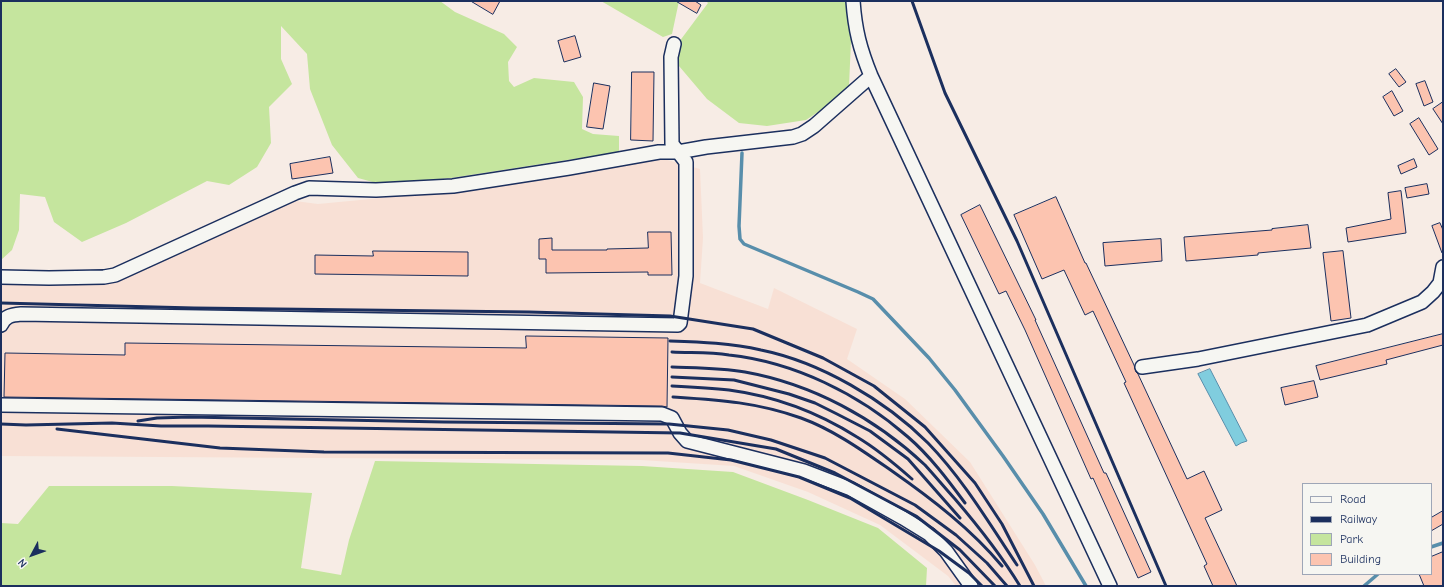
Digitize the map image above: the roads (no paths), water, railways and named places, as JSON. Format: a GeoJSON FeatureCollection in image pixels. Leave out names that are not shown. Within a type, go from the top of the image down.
{"type":"FeatureCollection","features":[{"type":"Feature","properties":{"kind":"street"},"geometry":{"type":"LineString","coordinates":[[853,1],[860,48],[871,76],[1110,586]]}},
{"type":"Feature","properties":{"kind":"street"},"geometry":{"type":"LineString","coordinates":[[1,326],[4,319],[8,316],[21,314],[678,324],[680,323],[686,276],[686,162],[672,144],[671,57],[674,44]]}},
{"type":"Feature","properties":{"kind":"street"},"geometry":{"type":"LineString","coordinates":[[1,277],[104,277],[115,275],[309,188],[376,190],[453,186],[659,152],[678,152],[714,146],[793,137],[802,134],[814,126],[871,76]]}},
{"type":"Feature","properties":{"kind":"street"},"geometry":{"type":"LineString","coordinates":[[1142,367],[1198,359],[1367,325],[1422,302],[1440,283],[1443,267]]}},
{"type":"Feature","properties":{"kind":"street"},"geometry":{"type":"LineString","coordinates":[[1,405],[662,414],[672,418],[687,442],[753,457],[804,471],[851,489],[929,534],[946,551],[971,586]]}},
{"type":"Feature","properties":{"kind":"water"},"geometry":{"type":"Polygon","coordinates":[[[1210,369],[1247,441],[1236,446],[1198,374],[1210,369]]]}},
{"type":"Feature","properties":{"kind":"waterway"},"geometry":{"type":"LineString","coordinates":[[742,153],[739,226],[740,239],[744,244],[873,299],[929,358],[955,390],[1043,514],[1086,586]]}},
{"type":"Feature","properties":{"kind":"waterway"},"geometry":{"type":"LineString","coordinates":[[1432,547],[1443,543]]}},
{"type":"Feature","properties":{"kind":"waterway"},"geometry":{"type":"LineString","coordinates":[[1364,586],[1377,575]]}},
{"type":"Feature","properties":{"kind":"railway"},"geometry":{"type":"LineString","coordinates":[[912,1],[945,93],[1017,241],[1166,586]]}},
{"type":"Feature","properties":{"kind":"railway"},"geometry":{"type":"LineString","coordinates":[[1,303],[194,308],[529,312],[670,316],[753,329],[823,358],[874,386],[925,427],[975,483],[1002,524],[1034,586]]}},
{"type":"Feature","properties":{"kind":"railway"},"geometry":{"type":"LineString","coordinates":[[670,341],[727,344],[761,350],[783,356],[828,373],[872,398],[911,427],[941,457],[964,486],[1017,565]]}},
{"type":"Feature","properties":{"kind":"railway"},"geometry":{"type":"LineString","coordinates":[[672,352],[715,353],[753,359],[778,365],[824,382],[868,407],[889,421],[908,437],[938,468],[965,503]]}},
{"type":"Feature","properties":{"kind":"railway"},"geometry":{"type":"LineString","coordinates":[[672,367],[709,368],[745,372],[770,378],[818,394],[864,418],[906,448],[925,465],[981,531],[1020,586]]}},
{"type":"Feature","properties":{"kind":"railway"},"geometry":{"type":"LineString","coordinates":[[672,377],[734,380],[789,394],[815,403],[870,431],[908,459],[960,518]]}},
{"type":"Feature","properties":{"kind":"railway"},"geometry":{"type":"LineString","coordinates":[[672,386],[722,389],[763,396],[812,413],[857,437],[886,457],[912,479]]}},
{"type":"Feature","properties":{"kind":"railway"},"geometry":{"type":"LineString","coordinates":[[673,397],[722,401],[768,408],[801,418],[825,429],[870,456],[936,504],[977,539],[1002,566]]}},
{"type":"Feature","properties":{"kind":"railway"},"geometry":{"type":"LineString","coordinates":[[138,421],[157,418],[189,417],[444,422],[669,424],[728,430],[771,440],[825,458],[915,505],[956,535],[987,563],[1007,586]]}},
{"type":"Feature","properties":{"kind":"railway"},"geometry":{"type":"LineString","coordinates":[[1,424],[26,425],[112,423],[161,426],[680,433],[776,449],[835,473],[916,516],[960,550],[995,586]]}},
{"type":"Feature","properties":{"kind":"railway"},"geometry":{"type":"LineString","coordinates":[[57,429],[220,448],[324,452],[668,453],[731,460],[799,477],[850,498],[939,551],[969,573],[982,586]]}}]}
